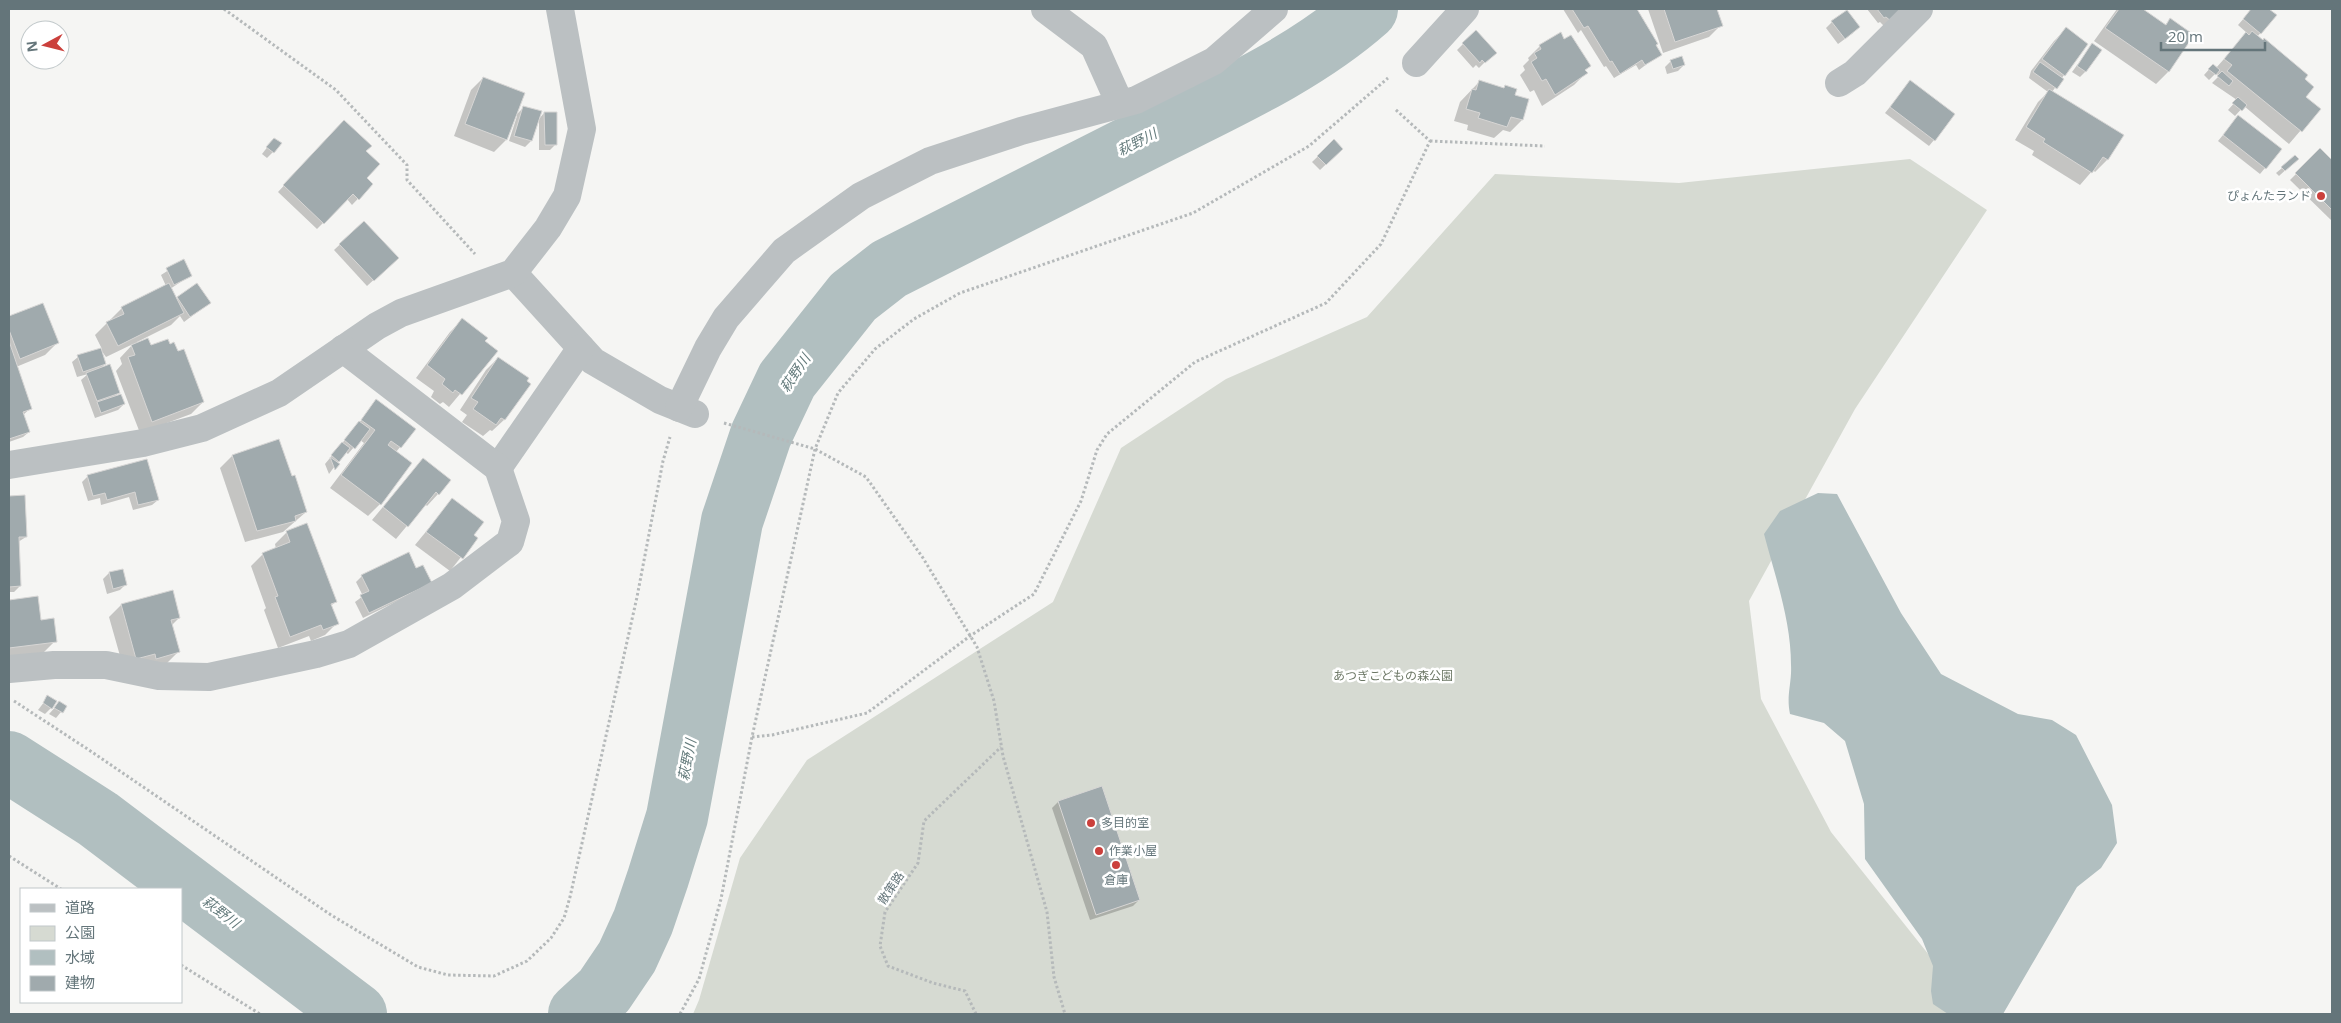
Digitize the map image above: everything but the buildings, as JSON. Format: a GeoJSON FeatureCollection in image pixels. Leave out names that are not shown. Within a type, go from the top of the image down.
{"type":"FeatureCollection","features":[{"type":"Feature","properties":{"kind":"street"},"geometry":{"type":"LineString","coordinates":[[9,465],[143,443],[202,428],[279,393],[377,326],[402,313],[479,284],[506,277],[548,228],[567,196],[582,129],[560,9]]}},
{"type":"Feature","properties":{"kind":"street"},"geometry":{"type":"LineString","coordinates":[[1044,9],[1094,46],[1120,104]]}},
{"type":"Feature","properties":{"kind":"street"},"geometry":{"type":"LineString","coordinates":[[506,277],[593,361],[660,400],[687,411],[708,348],[726,318],[784,251],[861,196],[930,161],[1021,131],[1136,100],[1214,61],[1274,9]]}},
{"type":"Feature","properties":{"kind":"street"},"geometry":{"type":"LineString","coordinates":[[1416,63],[1464,9]]}},
{"type":"Feature","properties":{"kind":"street"},"geometry":{"type":"LineString","coordinates":[[1839,83],[1855,73],[1919,9]]}},
{"type":"Feature","properties":{"kind":"street"},"geometry":{"type":"LineString","coordinates":[[498,468],[581,348]]}},
{"type":"Feature","properties":{"kind":"street"},"geometry":{"type":"LineString","coordinates":[[9,669],[54,665],[106,665],[159,676],[209,677],[316,654],[349,644],[452,586],[510,542],[516,521],[498,468],[344,349]]}},
{"type":"Feature","properties":{"kind":"path"},"geometry":{"type":"LineString","coordinates":[[224,9],[336,90],[407,165],[407,180],[506,277]]}},
{"type":"Feature","properties":{"kind":"path"},"geometry":{"type":"LineString","coordinates":[[680,1014],[699,979],[721,899],[752,737],[815,449],[838,393],[875,349],[914,319],[960,293],[1193,213],[1309,146],[1399,67],[1416,63]]}},
{"type":"Feature","properties":{"kind":"path"},"geometry":{"type":"LineString","coordinates":[[1395,109],[1430,141],[1545,146]]}},
{"type":"Feature","properties":{"kind":"path"},"geometry":{"type":"LineString","coordinates":[[752,737],[772,735],[867,713],[970,636],[1034,594],[1081,501],[1097,450],[1107,434],[1195,362],[1326,303],[1381,244],[1430,141]]}},
{"type":"Feature","properties":{"kind":"path"},"geometry":{"type":"LineString","coordinates":[[9,698],[89,750],[331,916],[418,967],[448,975],[494,976],[527,961],[551,938],[564,918],[637,597],[663,461],[687,411],[815,449],[866,477],[923,558],[977,647],[994,701],[1002,746],[1047,912],[1054,977],[1065,1014]]}},
{"type":"Feature","properties":{"kind":"path","name":"散策路"},"geometry":{"type":"LineString","coordinates":[[976,1014],[965,991],[933,983],[888,966],[880,946],[885,912],[918,863],[924,821],[1002,746]]}},
{"type":"Feature","properties":{"kind":"path"},"geometry":{"type":"LineString","coordinates":[[9,856],[60,888]]}},
{"type":"Feature","properties":{"kind":"path"},"geometry":{"type":"LineString","coordinates":[[182,965],[260,1014]]}},
{"type":"Feature","properties":{"kind":"green space","name":"あつぎこどもの森公園"},"geometry":{"type":"Polygon","coordinates":[[[1910,159],[1987,210],[1855,409],[1749,601],[1761,699],[1831,832],[1976,1014],[693,1014],[699,1000],[740,858],[807,760],[1053,602],[1121,448],[1226,379],[1367,317],[1495,174],[1679,183],[1910,159]]]}},
{"type":"Feature","properties":{"kind":"water"},"geometry":{"type":"Polygon","coordinates":[[[1818,493],[1837,494],[1901,613],[1941,674],[2018,714],[2052,720],[2076,735],[2112,805],[2117,843],[2101,868],[2077,887],[2003,1014],[1948,1014],[1933,1004],[1931,991],[1933,966],[1922,939],[1865,859],[1864,804],[1845,741],[1824,723],[1790,714],[1791,665],[1788,631],[1782,598],[1764,534],[1780,511],[1818,493]]]}},
{"type":"Feature","properties":{"kind":"waterway","name":"萩野川"},"geometry":{"type":"LineString","coordinates":[[579,1014],[604,991],[627,957],[643,922],[658,878],[677,817],[732,521],[761,435],[787,380],[853,297],[889,269],[1266,78],[1318,46],[1367,9]]}},
{"type":"Feature","properties":{"kind":"waterway","name":"萩野川"},"geometry":{"type":"LineString","coordinates":[[9,762],[98,819],[356,1014]]}},
{"type":"Feature","properties":{"kind":"place","name":"ぴょんたランド"},"geometry":{"type":"Point","coordinates":[2321,196]}},
{"type":"Feature","properties":{"kind":"place","name":"多目的室"},"geometry":{"type":"Point","coordinates":[1091,823]}},
{"type":"Feature","properties":{"kind":"place","name":"作業小屋"},"geometry":{"type":"Point","coordinates":[1099,851]}},
{"type":"Feature","properties":{"kind":"place","name":"倉庫"},"geometry":{"type":"Point","coordinates":[1116,865]}}]}
